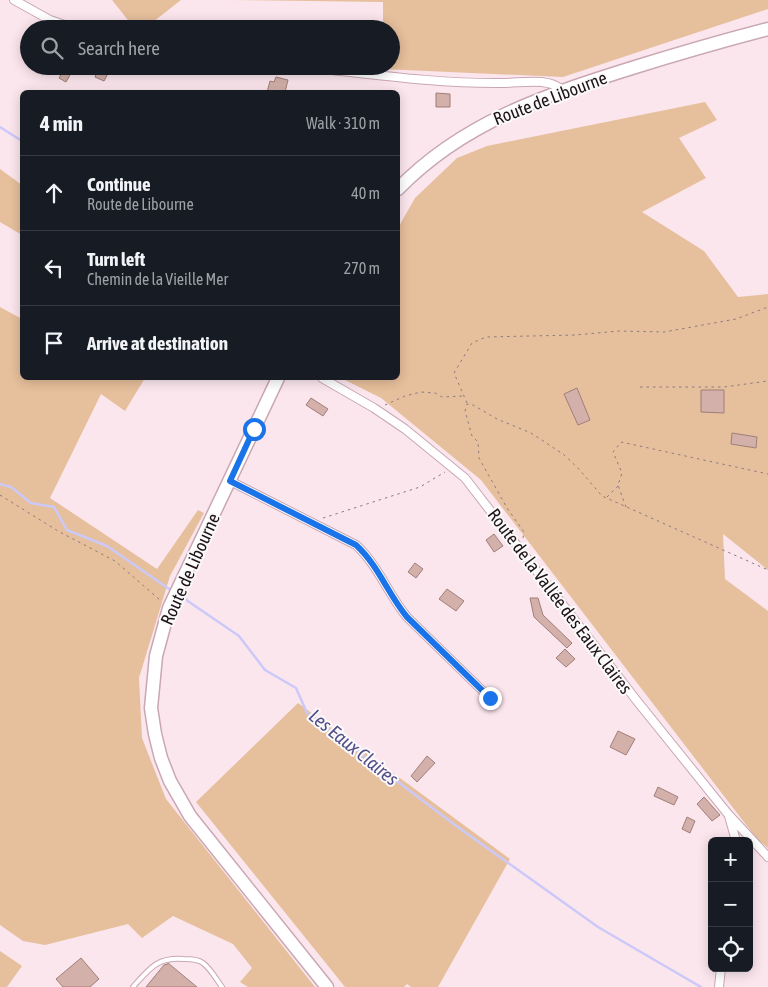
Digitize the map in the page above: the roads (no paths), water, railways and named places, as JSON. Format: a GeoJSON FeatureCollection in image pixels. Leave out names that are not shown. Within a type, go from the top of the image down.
{"type":"FeatureCollection","features":[{"type":"Feature","properties":{"kind":"main road"},"geometry":{"type":"LineString","coordinates":[[720,42],[768,24]]}},
{"type":"Feature","properties":{"kind":"main road"},"geometry":{"type":"LineString","coordinates":[[720,42],[768,28]]}},
{"type":"Feature","properties":{"kind":"main road","name":"Route de Libourne"},"geometry":{"type":"LineString","coordinates":[[400,187],[407,178],[459,138],[508,112],[562,90],[720,42]]}},
{"type":"Feature","properties":{"kind":"main road","name":"Route de Libourne"},"geometry":{"type":"LineString","coordinates":[[277,380],[180,587],[170,604],[156,656],[151,708],[160,758],[170,781],[190,816],[327,987]]}},
{"type":"Feature","properties":{"kind":"street"},"geometry":{"type":"LineString","coordinates":[[14,0],[50,20]]}},
{"type":"Feature","properties":{"kind":"street"},"geometry":{"type":"LineString","coordinates":[[385,75],[455,82],[504,84],[539,82],[556,84],[562,90]]}},
{"type":"Feature","properties":{"kind":"street","name":"Route de la Vallée des Eaux Claires"},"geometry":{"type":"LineString","coordinates":[[325,380],[405,429],[465,478],[521,548],[637,701],[728,814],[768,857]]}},
{"type":"Feature","properties":{"kind":"street"},"geometry":{"type":"LineString","coordinates":[[230,481],[356,545],[366,554],[396,604],[407,617],[490,698]]}},
{"type":"Feature","properties":{"kind":"street"},"geometry":{"type":"LineString","coordinates":[[728,814],[735,837]]}},
{"type":"Feature","properties":{"kind":"street"},"geometry":{"type":"LineString","coordinates":[[739,837],[745,832]]}},
{"type":"Feature","properties":{"kind":"street"},"geometry":{"type":"LineString","coordinates":[[718,987],[720,972]]}},
{"type":"Feature","properties":{"kind":"lane"},"geometry":{"type":"LineString","coordinates":[[133,987],[150,968],[162,960],[172,958],[188,959],[202,963],[210,970],[222,987]]}},
{"type":"Feature","properties":{"kind":"waterway","name":"Les Eaux Claires"},"geometry":{"type":"LineString","coordinates":[[0,127],[20,140]]}},
{"type":"Feature","properties":{"kind":"waterway","name":"Les Eaux Claires"},"geometry":{"type":"LineString","coordinates":[[0,484],[11,487],[31,503],[54,507],[67,530],[107,546],[172,591]]}},
{"type":"Feature","properties":{"kind":"waterway","name":"Les Eaux Claires"},"geometry":{"type":"LineString","coordinates":[[179,595],[239,636],[265,670],[296,688],[307,713],[455,825],[598,927],[701,987]]}}]}
